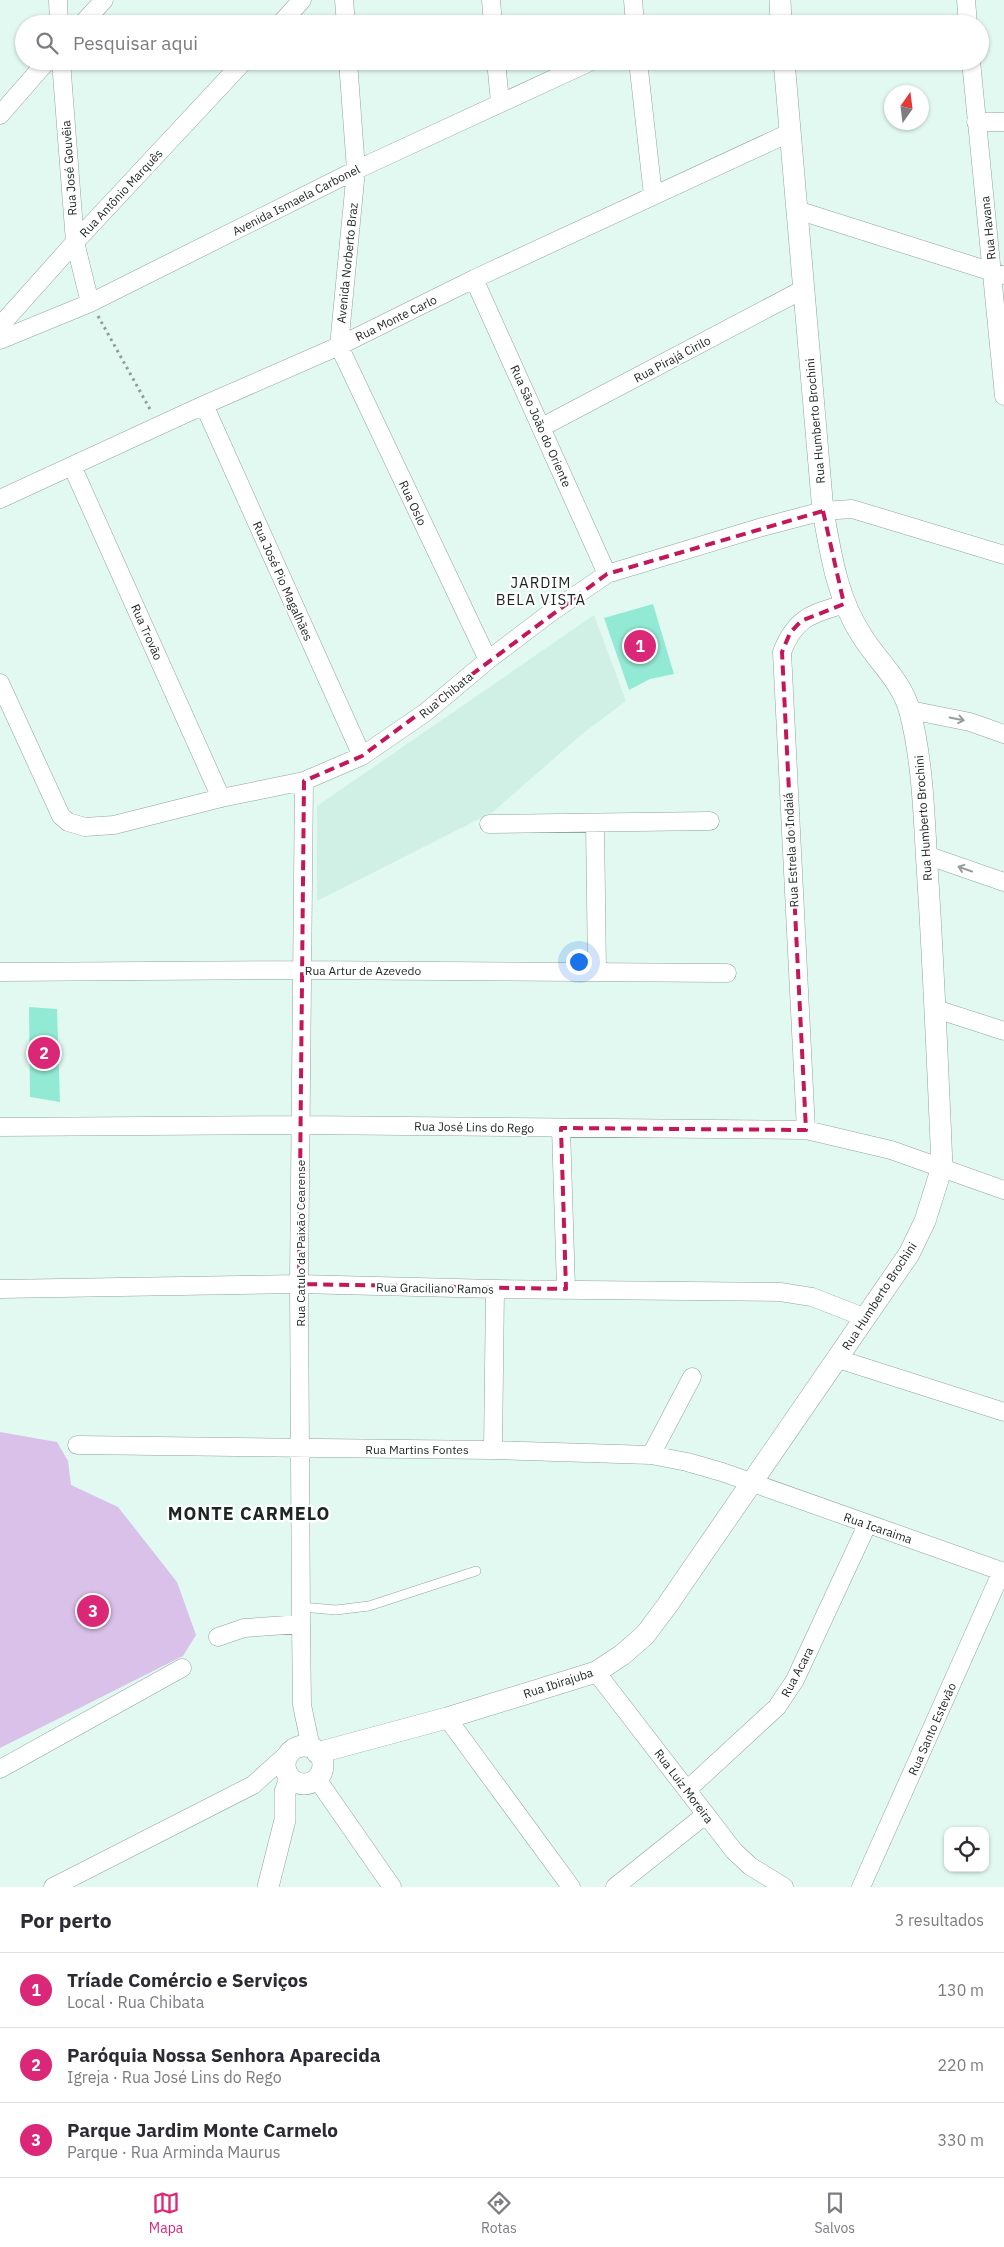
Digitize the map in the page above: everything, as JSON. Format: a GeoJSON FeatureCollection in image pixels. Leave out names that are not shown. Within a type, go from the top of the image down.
{"type":"FeatureCollection","features":[{"type":"Feature","properties":{"kind":"street"},"geometry":{"type":"LineString","coordinates":[[58,0],[58,15]]}},
{"type":"Feature","properties":{"kind":"street"},"geometry":{"type":"LineString","coordinates":[[90,15],[104,0]]}},
{"type":"Feature","properties":{"kind":"street"},"geometry":{"type":"LineString","coordinates":[[288,15],[302,0]]}},
{"type":"Feature","properties":{"kind":"street"},"geometry":{"type":"LineString","coordinates":[[344,0],[345,15]]}},
{"type":"Feature","properties":{"kind":"street"},"geometry":{"type":"LineString","coordinates":[[491,0],[492,15]]}},
{"type":"Feature","properties":{"kind":"street"},"geometry":{"type":"LineString","coordinates":[[633,0],[634,15]]}},
{"type":"Feature","properties":{"kind":"street"},"geometry":{"type":"LineString","coordinates":[[780,0],[781,15]]}},
{"type":"Feature","properties":{"kind":"street"},"geometry":{"type":"LineString","coordinates":[[966,0],[967,15]]}},
{"type":"Feature","properties":{"kind":"street"},"geometry":{"type":"LineString","coordinates":[[0,114],[40,70]]}},
{"type":"Feature","properties":{"kind":"street","name":"Rua José Gouvêia"},"geometry":{"type":"LineString","coordinates":[[61,70],[74,242],[90,303]]}},
{"type":"Feature","properties":{"kind":"street","name":"Rua Antônio Marquês"},"geometry":{"type":"LineString","coordinates":[[0,326],[74,242],[236,70]]}},
{"type":"Feature","properties":{"kind":"street","name":"Avenida Norberto Braz"},"geometry":{"type":"LineString","coordinates":[[339,346],[356,170],[349,70]]}},
{"type":"Feature","properties":{"kind":"street"},"geometry":{"type":"LineString","coordinates":[[497,70],[500,102]]}},
{"type":"Feature","properties":{"kind":"street","name":"Avenida Ismaela Carbonel"},"geometry":{"type":"LineString","coordinates":[[0,340],[90,303],[356,170],[572,70]]}},
{"type":"Feature","properties":{"kind":"street"},"geometry":{"type":"LineString","coordinates":[[639,70],[653,195]]}},
{"type":"Feature","properties":{"kind":"street","name":"Rua Humberto Brochini"},"geometry":{"type":"LineString","coordinates":[[752,1484],[909,1254],[930,1207],[942,1167],[936,1009],[919,760],[910,710],[898,683],[862,637],[844,604],[832,562],[823,511],[802,290],[785,70]]}},
{"type":"Feature","properties":{"kind":"street","name":"Rua Havana"},"geometry":{"type":"LineString","coordinates":[[972,70],[976,122],[998,274],[1004,396]]}},
{"type":"Feature","properties":{"kind":"street"},"geometry":{"type":"LineString","coordinates":[[976,122],[1004,122]]}},
{"type":"Feature","properties":{"kind":"street","name":"Rua Monte Carlo"},"geometry":{"type":"LineString","coordinates":[[0,500],[204,405],[339,346],[474,279],[789,133]]}},
{"type":"Feature","properties":{"kind":"street"},"geometry":{"type":"LineString","coordinates":[[797,210],[998,274]]}},
{"type":"Feature","properties":{"kind":"street","name":"Rua São João do Oriente"},"geometry":{"type":"LineString","coordinates":[[474,279],[607,574]]}},
{"type":"Feature","properties":{"kind":"street","name":"Rua Pirajá Cirilo"},"geometry":{"type":"LineString","coordinates":[[542,427],[802,290]]}},
{"type":"Feature","properties":{"kind":"street","name":"Rua Oslo"},"geometry":{"type":"LineString","coordinates":[[339,346],[488,660]]}},
{"type":"Feature","properties":{"kind":"street","name":"Rua José Pio Magalhães"},"geometry":{"type":"LineString","coordinates":[[204,405],[362,756]]}},
{"type":"Feature","properties":{"kind":"street","name":"Rua Trovão"},"geometry":{"type":"LineString","coordinates":[[72,466],[222,798]]}},
{"type":"Feature","properties":{"kind":"street","name":"Rua Chibata"},"geometry":{"type":"LineString","coordinates":[[0,684],[57,809],[68,822],[74,825],[114,825],[222,798],[304,781],[362,756],[426,712],[488,660],[583,588],[607,574],[762,527],[823,511],[852,509],[1004,555]]}},
{"type":"Feature","properties":{"kind":"street","name":"Rua Estrela do Indaiá"},"geometry":{"type":"LineString","coordinates":[[806,1130],[782,652],[790,633],[801,621],[823,610],[844,604]]}},
{"type":"Feature","properties":{"kind":"street"},"geometry":{"type":"LineString","coordinates":[[910,710],[970,722],[1004,734]]}},
{"type":"Feature","properties":{"kind":"street","name":"Rua Catulo da Paixão Cearense"},"geometry":{"type":"LineString","coordinates":[[304,781],[299,1284],[302,1449],[301,1616],[302,1704],[312,1765]]}},
{"type":"Feature","properties":{"kind":"street"},"geometry":{"type":"LineString","coordinates":[[489,824],[710,821]]}},
{"type":"Feature","properties":{"kind":"street"},"geometry":{"type":"LineString","coordinates":[[595,823],[597,972]]}},
{"type":"Feature","properties":{"kind":"street"},"geometry":{"type":"LineString","coordinates":[[926,855],[1004,882]]}},
{"type":"Feature","properties":{"kind":"street","name":"Rua Artur de Azevedo"},"geometry":{"type":"LineString","coordinates":[[0,972],[302,970],[727,973]]}},
{"type":"Feature","properties":{"kind":"street"},"geometry":{"type":"LineString","coordinates":[[936,1009],[1004,1031]]}},
{"type":"Feature","properties":{"kind":"street","name":"Rua José Lins do Rego"},"geometry":{"type":"LineString","coordinates":[[0,1127],[300,1125],[806,1130],[891,1150],[1004,1190]]}},
{"type":"Feature","properties":{"kind":"street"},"geometry":{"type":"LineString","coordinates":[[561,1128],[566,1289]]}},
{"type":"Feature","properties":{"kind":"street","name":"Rua Graciliano Ramos"},"geometry":{"type":"LineString","coordinates":[[0,1289],[299,1284],[495,1289],[780,1292],[812,1297],[866,1318]]}},
{"type":"Feature","properties":{"kind":"street"},"geometry":{"type":"LineString","coordinates":[[493,1450],[495,1289]]}},
{"type":"Feature","properties":{"kind":"street"},"geometry":{"type":"LineString","coordinates":[[838,1359],[1004,1412]]}},
{"type":"Feature","properties":{"kind":"street"},"geometry":{"type":"LineString","coordinates":[[651,1455],[692,1377]]}},
{"type":"Feature","properties":{"kind":"street","name":"Rua Martins Fontes"},"geometry":{"type":"LineString","coordinates":[[77,1446],[493,1450],[651,1455],[686,1462],[752,1484]]}},
{"type":"Feature","properties":{"kind":"street","name":"Rua Icaraima"},"geometry":{"type":"LineString","coordinates":[[752,1484],[1003,1571]]}},
{"type":"Feature","properties":{"kind":"street","name":"Rua Ibirajuba"},"geometry":{"type":"LineString","coordinates":[[285,1820],[312,1765],[340,1747],[447,1718],[596,1672],[622,1655],[645,1635],[752,1484]]}},
{"type":"Feature","properties":{"kind":"street","name":"Rua Acara"},"geometry":{"type":"LineString","coordinates":[[687,1790],[777,1707],[795,1680],[867,1525]]}},
{"type":"Feature","properties":{"kind":"street","name":"Rua Santo Estevão"},"geometry":{"type":"LineString","coordinates":[[861,1887],[1003,1571]]}},
{"type":"Feature","properties":{"kind":"street"},"geometry":{"type":"LineString","coordinates":[[218,1637],[244,1628],[301,1616]]}},
{"type":"Feature","properties":{"kind":"street"},"geometry":{"type":"LineString","coordinates":[[0,1770],[182,1668]]}},
{"type":"Feature","properties":{"kind":"street","name":"Rua Luiz Moreira"},"geometry":{"type":"LineString","coordinates":[[596,1672],[734,1851],[750,1866],[784,1887]]}},
{"type":"Feature","properties":{"kind":"street"},"geometry":{"type":"LineString","coordinates":[[447,1718],[571,1887]]}},
{"type":"Feature","properties":{"kind":"street"},"geometry":{"type":"LineString","coordinates":[[284,1765],[312,1765],[296,1782],[289,1777],[284,1765]]}},
{"type":"Feature","properties":{"kind":"street"},"geometry":{"type":"LineString","coordinates":[[53,1887],[253,1785],[312,1765]]}},
{"type":"Feature","properties":{"kind":"street"},"geometry":{"type":"LineString","coordinates":[[312,1765],[392,1887]]}},
{"type":"Feature","properties":{"kind":"street"},"geometry":{"type":"LineString","coordinates":[[253,1785],[289,1777]]}},
{"type":"Feature","properties":{"kind":"street"},"geometry":{"type":"LineString","coordinates":[[268,1887],[285,1820],[285,1792],[289,1777]]}},
{"type":"Feature","properties":{"kind":"street"},"geometry":{"type":"LineString","coordinates":[[615,1887],[705,1815]]}},
{"type":"Feature","properties":{"kind":"lane"},"geometry":{"type":"LineString","coordinates":[[301,1616],[369,1606],[476,1571]]}},
{"type":"Feature","properties":{"kind":"path"},"geometry":{"type":"LineString","coordinates":[[90,303],[159,426]]}},
{"type":"Feature","properties":{"kind":"highlighted area"},"geometry":{"type":"Polygon","coordinates":[[[823,511],[844,604],[801,621],[790,633],[782,652],[806,1130],[561,1128],[566,1289],[299,1284],[304,781],[362,756],[607,574],[823,511]]]}},
{"type":"Feature","properties":{"kind":"shaded area"},"geometry":{"type":"Polygon","coordinates":[[[594,615],[626,701],[582,734],[493,812],[317,901],[317,806],[594,615]]]}},
{"type":"Feature","properties":{"kind":"shaded area"},"geometry":{"type":"Polygon","coordinates":[[[0,1432],[57,1442],[68,1461],[71,1485],[118,1507],[177,1582],[196,1635],[183,1656],[0,1748],[0,1432]]]}},
{"type":"Feature","properties":{"kind":"building"},"geometry":{"type":"Polygon","coordinates":[[[653,604],[674,674],[650,679],[629,690],[604,618],[653,604]]]}},
{"type":"Feature","properties":{"kind":"building"},"geometry":{"type":"Polygon","coordinates":[[[29,1007],[57,1009],[60,1102],[30,1097],[29,1007]]]}},
{"type":"Feature","properties":{"kind":"place","name":"Tríade Comércio e Serviços"},"geometry":{"type":"Point","coordinates":[640,646]}},
{"type":"Feature","properties":{"kind":"place","name":"Paróquia Nossa Senhora Aparecida"},"geometry":{"type":"Point","coordinates":[44,1053]}},
{"type":"Feature","properties":{"kind":"place","name":"Parque Jardim Monte Carmelo"},"geometry":{"type":"Point","coordinates":[93,1611]}},
{"type":"Feature","properties":{"kind":"district","name":"JARDIM BELA VISTA"},"geometry":{"type":"Point","coordinates":[541,590]}},
{"type":"Feature","properties":{"kind":"district","name":"MONTE CARMELO"},"geometry":{"type":"Point","coordinates":[249,1513]}}]}
